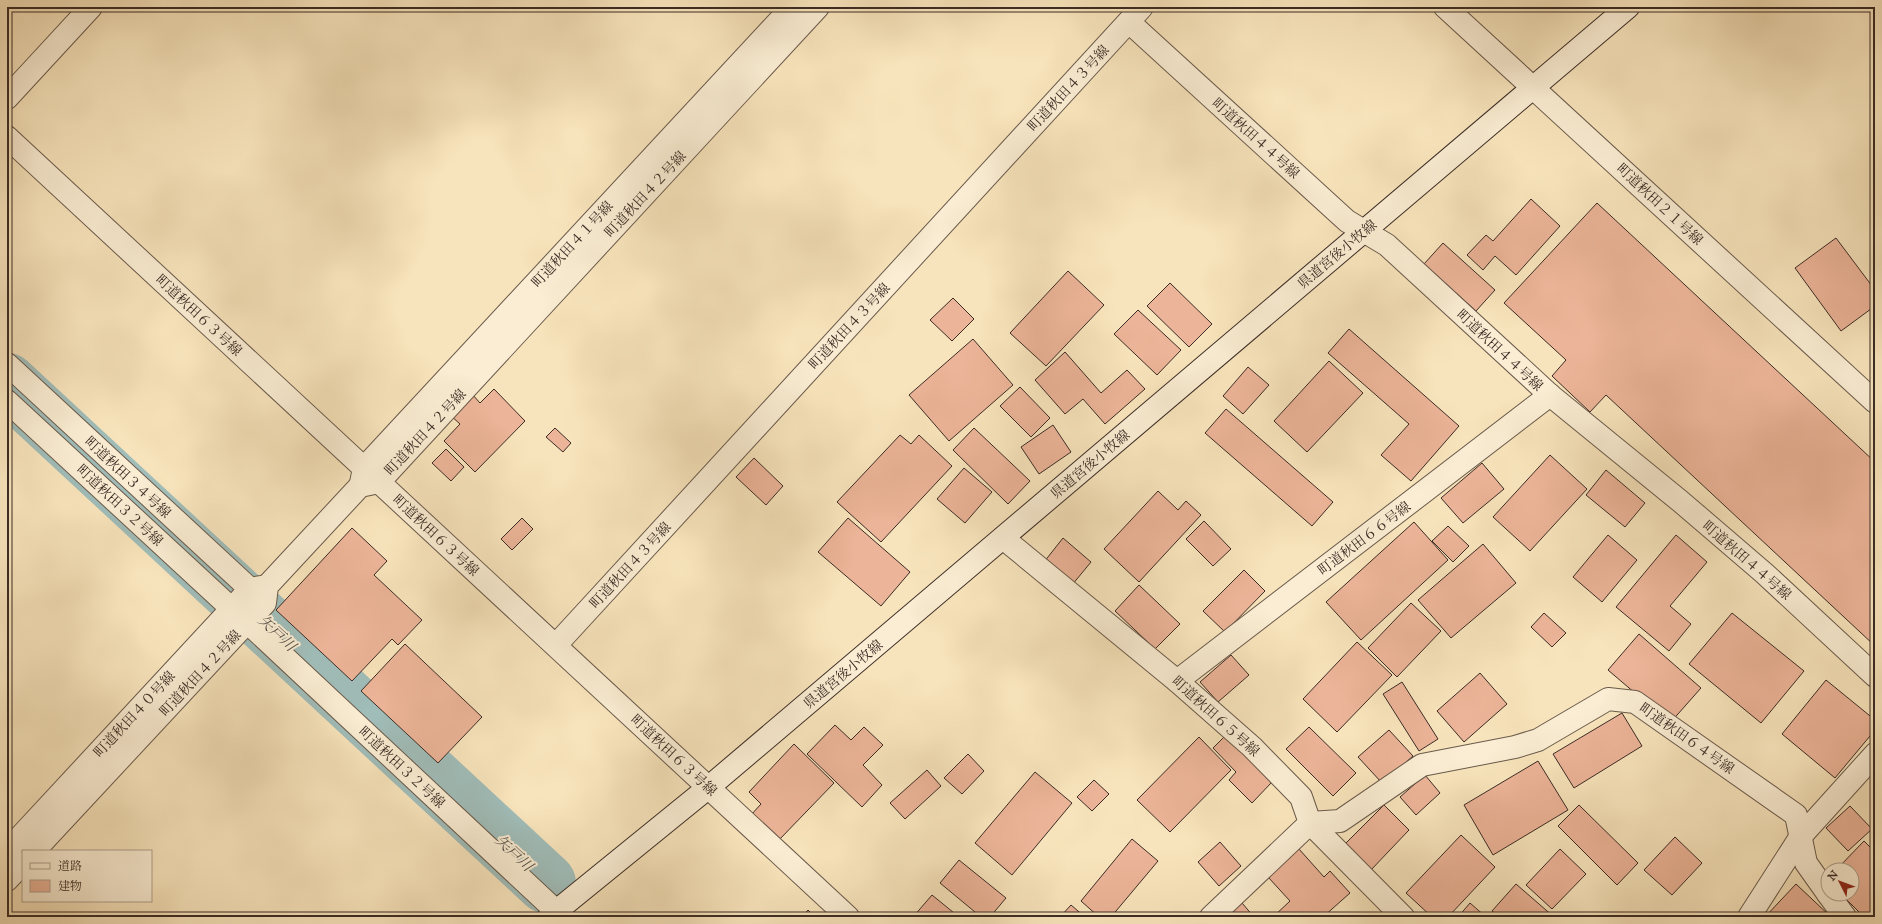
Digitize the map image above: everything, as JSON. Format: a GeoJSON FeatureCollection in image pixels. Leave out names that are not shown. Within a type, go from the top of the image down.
{"type":"FeatureCollection","features":[{"type":"Feature","properties":{"kind":"street"},"geometry":{"type":"LineString","coordinates":[[7,98],[91,7]]}},
{"type":"Feature","properties":{"kind":"street","name":"町道秋田４１号線"},"geometry":{"type":"LineString","coordinates":[[368,478],[792,7]]}},
{"type":"Feature","properties":{"kind":"street","name":"町道秋田４２号線"},"geometry":{"type":"LineString","coordinates":[[35,850],[240,615],[265,603],[258,587],[368,478],[818,7]]}},
{"type":"Feature","properties":{"kind":"street","name":"町道秋田２１号線"},"geometry":{"type":"LineString","coordinates":[[1445,7],[1875,402]]}},
{"type":"Feature","properties":{"kind":"street","name":"県道宮後小牧線"},"geometry":{"type":"LineString","coordinates":[[553,914],[709,787],[1628,7]]}},
{"type":"Feature","properties":{"kind":"street","name":"町道秋田４４号線"},"geometry":{"type":"LineString","coordinates":[[1135,14],[1347,221],[1363,232],[1387,245],[1550,396],[1680,501],[1764,573],[1875,676]]}},
{"type":"Feature","properties":{"kind":"street","name":"町道秋田４３号線"},"geometry":{"type":"LineString","coordinates":[[556,645],[1135,14]]}},
{"type":"Feature","properties":{"kind":"street","name":"町道秋田６３号線"},"geometry":{"type":"LineString","coordinates":[[7,137],[368,478],[556,645],[848,917]]}},
{"type":"Feature","properties":{"kind":"street","name":"町道秋田３４号線"},"geometry":{"type":"LineString","coordinates":[[7,364],[258,587]]}},
{"type":"Feature","properties":{"kind":"street","name":"町道秋田６６号線"},"geometry":{"type":"LineString","coordinates":[[1177,681],[1550,396]]}},
{"type":"Feature","properties":{"kind":"street","name":"町道秋田３２号線"},"geometry":{"type":"LineString","coordinates":[[7,400],[240,615],[553,914]]}},
{"type":"Feature","properties":{"kind":"street","name":"町道秋田６５号線"},"geometry":{"type":"LineString","coordinates":[[1003,538],[1177,681],[1252,748],[1301,797],[1310,823],[1404,917]]}},
{"type":"Feature","properties":{"kind":"street","name":"町道秋田４０号線"},"geometry":{"type":"LineString","coordinates":[[7,851],[240,615]]}},
{"type":"Feature","properties":{"kind":"street","name":"町道秋田６４号線"},"geometry":{"type":"LineString","coordinates":[[1310,823],[1340,821],[1422,765],[1515,748],[1538,740],[1608,699],[1635,702],[1796,815],[1806,864],[1820,883]]}},
{"type":"Feature","properties":{"kind":"street"},"geometry":{"type":"LineString","coordinates":[[1749,917],[1801,836],[1875,754]]}},
{"type":"Feature","properties":{"kind":"street"},"geometry":{"type":"LineString","coordinates":[[1211,917],[1310,823]]}},
{"type":"Feature","properties":{"kind":"street"},"geometry":{"type":"LineString","coordinates":[[7,880],[22,864]]}},
{"type":"Feature","properties":{"kind":"street","name":"町道秋田６４号線"},"geometry":{"type":"LineString","coordinates":[[1834,902],[1845,917]]}},
{"type":"Feature","properties":{"kind":"building"},"geometry":{"type":"Polygon","coordinates":[[[1531,199],[1560,226],[1516,275],[1495,256],[1483,270],[1467,255],[1486,235],[1493,241],[1531,199]]]}},
{"type":"Feature","properties":{"kind":"building"},"geometry":{"type":"Polygon","coordinates":[[[1597,203],[1875,462],[1875,646],[1606,395],[1590,412],[1552,376],[1566,360],[1504,303],[1597,203]]]}},
{"type":"Feature","properties":{"kind":"building"},"geometry":{"type":"Polygon","coordinates":[[[1836,238],[1875,290],[1875,306],[1841,331],[1795,268],[1836,238]]]}},
{"type":"Feature","properties":{"kind":"building"},"geometry":{"type":"Polygon","coordinates":[[[1443,243],[1495,290],[1476,311],[1424,264],[1443,243]]]}},
{"type":"Feature","properties":{"kind":"building"},"geometry":{"type":"Polygon","coordinates":[[[1068,271],[1104,305],[1046,366],[1010,333],[1068,271]]]}},
{"type":"Feature","properties":{"kind":"building"},"geometry":{"type":"Polygon","coordinates":[[[1170,283],[1212,324],[1189,347],[1147,306],[1170,283]]]}},
{"type":"Feature","properties":{"kind":"building"},"geometry":{"type":"Polygon","coordinates":[[[953,298],[974,319],[952,341],[930,320],[953,298]]]}},
{"type":"Feature","properties":{"kind":"building"},"geometry":{"type":"Polygon","coordinates":[[[1138,310],[1181,350],[1157,375],[1114,334],[1138,310]]]}},
{"type":"Feature","properties":{"kind":"building"},"geometry":{"type":"Polygon","coordinates":[[[1349,329],[1459,426],[1411,481],[1381,455],[1409,424],[1328,353],[1349,329]]]}},
{"type":"Feature","properties":{"kind":"building"},"geometry":{"type":"Polygon","coordinates":[[[973,339],[1013,385],[949,441],[909,395],[973,339]]]}},
{"type":"Feature","properties":{"kind":"building"},"geometry":{"type":"Polygon","coordinates":[[[1065,352],[1101,393],[1127,370],[1145,389],[1105,424],[1083,399],[1065,414],[1035,380],[1065,352]]]}},
{"type":"Feature","properties":{"kind":"building"},"geometry":{"type":"Polygon","coordinates":[[[1329,361],[1363,393],[1307,452],[1274,421],[1329,361]]]}},
{"type":"Feature","properties":{"kind":"building"},"geometry":{"type":"Polygon","coordinates":[[[1248,367],[1269,385],[1243,414],[1223,396],[1248,367]]]}},
{"type":"Feature","properties":{"kind":"building"},"geometry":{"type":"Polygon","coordinates":[[[1020,387],[1050,418],[1031,437],[1000,406],[1020,387]]]}},
{"type":"Feature","properties":{"kind":"building"},"geometry":{"type":"Polygon","coordinates":[[[494,389],[525,421],[475,472],[444,441],[460,424],[450,415],[472,394],[480,403],[494,389]]]}},
{"type":"Feature","properties":{"kind":"building"},"geometry":{"type":"Polygon","coordinates":[[[1226,409],[1333,502],[1312,526],[1205,433],[1226,409]]]}},
{"type":"Feature","properties":{"kind":"building"},"geometry":{"type":"Polygon","coordinates":[[[1053,425],[1071,452],[1039,474],[1021,447],[1053,425]]]}},
{"type":"Feature","properties":{"kind":"building"},"geometry":{"type":"Polygon","coordinates":[[[555,428],[571,443],[563,452],[546,437],[555,428]]]}},
{"type":"Feature","properties":{"kind":"building"},"geometry":{"type":"Polygon","coordinates":[[[974,428],[1030,481],[1008,504],[953,450],[974,428]]]}},
{"type":"Feature","properties":{"kind":"building"},"geometry":{"type":"Polygon","coordinates":[[[900,435],[911,444],[919,435],[952,466],[881,542],[837,502],[900,435]]]}},
{"type":"Feature","properties":{"kind":"building"},"geometry":{"type":"Polygon","coordinates":[[[446,449],[464,467],[451,481],[432,463],[446,449]]]}},
{"type":"Feature","properties":{"kind":"building"},"geometry":{"type":"Polygon","coordinates":[[[1550,455],[1587,489],[1530,551],[1493,517],[1550,455]]]}},
{"type":"Feature","properties":{"kind":"building"},"geometry":{"type":"Polygon","coordinates":[[[754,458],[783,486],[766,505],[736,477],[754,458]]]}},
{"type":"Feature","properties":{"kind":"building"},"geometry":{"type":"Polygon","coordinates":[[[1482,463],[1504,489],[1463,523],[1441,498],[1482,463]]]}},
{"type":"Feature","properties":{"kind":"building"},"geometry":{"type":"Polygon","coordinates":[[[964,468],[992,492],[965,523],[937,499],[964,468]]]}},
{"type":"Feature","properties":{"kind":"building"},"geometry":{"type":"Polygon","coordinates":[[[1606,470],[1645,503],[1625,527],[1586,495],[1606,470]]]}},
{"type":"Feature","properties":{"kind":"building"},"geometry":{"type":"Polygon","coordinates":[[[1158,491],[1178,510],[1186,501],[1201,515],[1139,582],[1104,549],[1158,491]]]}},
{"type":"Feature","properties":{"kind":"building"},"geometry":{"type":"Polygon","coordinates":[[[522,518],[533,529],[512,550],[501,539],[522,518]]]}},
{"type":"Feature","properties":{"kind":"building"},"geometry":{"type":"Polygon","coordinates":[[[848,518],[910,572],[881,606],[818,552],[848,518]]]}},
{"type":"Feature","properties":{"kind":"building"},"geometry":{"type":"Polygon","coordinates":[[[1204,521],[1231,549],[1213,566],[1186,539],[1204,521]]]}},
{"type":"Feature","properties":{"kind":"building"},"geometry":{"type":"Polygon","coordinates":[[[1414,522],[1448,560],[1361,640],[1326,602],[1414,522]]]}},
{"type":"Feature","properties":{"kind":"building"},"geometry":{"type":"Polygon","coordinates":[[[1448,526],[1469,546],[1453,562],[1432,541],[1448,526]]]}},
{"type":"Feature","properties":{"kind":"building"},"geometry":{"type":"Polygon","coordinates":[[[352,528],[387,561],[374,575],[422,620],[398,645],[392,639],[352,681],[276,610],[352,528]]]}},
{"type":"Feature","properties":{"kind":"building"},"geometry":{"type":"Polygon","coordinates":[[[1608,535],[1637,560],[1602,602],[1573,577],[1608,535]]]}},
{"type":"Feature","properties":{"kind":"building"},"geometry":{"type":"Polygon","coordinates":[[[1676,535],[1707,562],[1670,606],[1691,624],[1669,651],[1616,607],[1676,535]]]}},
{"type":"Feature","properties":{"kind":"building"},"geometry":{"type":"Polygon","coordinates":[[[1063,538],[1091,562],[1072,585],[1044,562],[1063,538]]]}},
{"type":"Feature","properties":{"kind":"building"},"geometry":{"type":"Polygon","coordinates":[[[1483,544],[1516,583],[1451,638],[1418,600],[1483,544]]]}},
{"type":"Feature","properties":{"kind":"building"},"geometry":{"type":"Polygon","coordinates":[[[1244,570],[1265,591],[1225,632],[1203,611],[1244,570]]]}},
{"type":"Feature","properties":{"kind":"building"},"geometry":{"type":"Polygon","coordinates":[[[1139,585],[1180,624],[1155,649],[1115,611],[1139,585]]]}},
{"type":"Feature","properties":{"kind":"building"},"geometry":{"type":"Polygon","coordinates":[[[1411,603],[1441,631],[1397,677],[1368,648],[1411,603]]]}},
{"type":"Feature","properties":{"kind":"building"},"geometry":{"type":"Polygon","coordinates":[[[1544,613],[1566,633],[1552,647],[1531,627],[1544,613]]]}},
{"type":"Feature","properties":{"kind":"building"},"geometry":{"type":"Polygon","coordinates":[[[1732,613],[1804,671],[1761,723],[1689,664],[1732,613]]]}},
{"type":"Feature","properties":{"kind":"building"},"geometry":{"type":"Polygon","coordinates":[[[1639,634],[1701,688],[1670,723],[1608,670],[1639,634]]]}},
{"type":"Feature","properties":{"kind":"building"},"geometry":{"type":"Polygon","coordinates":[[[1357,642],[1392,675],[1337,732],[1303,699],[1357,642]]]}},
{"type":"Feature","properties":{"kind":"building"},"geometry":{"type":"Polygon","coordinates":[[[405,644],[482,717],[438,763],[361,691],[405,644]]]}},
{"type":"Feature","properties":{"kind":"building"},"geometry":{"type":"Polygon","coordinates":[[[1231,655],[1249,675],[1218,702],[1200,682],[1231,655]]]}},
{"type":"Feature","properties":{"kind":"building"},"geometry":{"type":"Polygon","coordinates":[[[1480,673],[1507,704],[1464,742],[1437,711],[1480,673]]]}},
{"type":"Feature","properties":{"kind":"building"},"geometry":{"type":"Polygon","coordinates":[[[1826,680],[1875,720],[1875,730],[1835,778],[1782,734],[1826,680]]]}},
{"type":"Feature","properties":{"kind":"building"},"geometry":{"type":"Polygon","coordinates":[[[1402,682],[1438,739],[1419,751],[1383,694],[1402,682]]]}},
{"type":"Feature","properties":{"kind":"building"},"geometry":{"type":"Polygon","coordinates":[[[1622,713],[1642,746],[1574,788],[1553,754],[1622,713]]]}},
{"type":"Feature","properties":{"kind":"building"},"geometry":{"type":"Polygon","coordinates":[[[835,725],[851,740],[864,727],[883,745],[863,765],[882,785],[862,807],[807,754],[835,725]]]}},
{"type":"Feature","properties":{"kind":"building"},"geometry":{"type":"Polygon","coordinates":[[[1309,727],[1356,773],[1333,796],[1286,749],[1309,727]]]}},
{"type":"Feature","properties":{"kind":"building"},"geometry":{"type":"Polygon","coordinates":[[[1389,730],[1413,756],[1382,783],[1358,757],[1389,730]]]}},
{"type":"Feature","properties":{"kind":"building"},"geometry":{"type":"Polygon","coordinates":[[[1225,736],[1272,782],[1252,803],[1229,780],[1236,772],[1213,748],[1225,736]]]}},
{"type":"Feature","properties":{"kind":"building"},"geometry":{"type":"Polygon","coordinates":[[[1199,737],[1231,770],[1170,832],[1137,800],[1199,737]]]}},
{"type":"Feature","properties":{"kind":"building"},"geometry":{"type":"Polygon","coordinates":[[[794,744],[834,783],[778,841],[751,815],[761,804],[749,792],[794,744]]]}},
{"type":"Feature","properties":{"kind":"building"},"geometry":{"type":"Polygon","coordinates":[[[968,754],[984,771],[962,794],[944,778],[968,754]]]}},
{"type":"Feature","properties":{"kind":"building"},"geometry":{"type":"Polygon","coordinates":[[[1538,761],[1568,810],[1493,855],[1464,805],[1538,761]]]}},
{"type":"Feature","properties":{"kind":"building"},"geometry":{"type":"Polygon","coordinates":[[[927,770],[941,786],[905,819],[890,803],[927,770]]]}},
{"type":"Feature","properties":{"kind":"building"},"geometry":{"type":"Polygon","coordinates":[[[1035,772],[1072,803],[1012,875],[975,843],[1035,772]]]}},
{"type":"Feature","properties":{"kind":"building"},"geometry":{"type":"Polygon","coordinates":[[[1425,775],[1440,793],[1416,815],[1400,797],[1425,775]]]}},
{"type":"Feature","properties":{"kind":"building"},"geometry":{"type":"Polygon","coordinates":[[[1094,780],[1109,794],[1092,811],[1077,797],[1094,780]]]}},
{"type":"Feature","properties":{"kind":"building"},"geometry":{"type":"Polygon","coordinates":[[[1384,805],[1409,830],[1370,871],[1344,845],[1384,805]]]}},
{"type":"Feature","properties":{"kind":"building"},"geometry":{"type":"Polygon","coordinates":[[[1579,805],[1638,863],[1617,885],[1558,826],[1579,805]]]}},
{"type":"Feature","properties":{"kind":"building"},"geometry":{"type":"Polygon","coordinates":[[[1850,806],[1872,829],[1848,851],[1826,828],[1850,806]]]}},
{"type":"Feature","properties":{"kind":"building"},"geometry":{"type":"Polygon","coordinates":[[[1461,835],[1495,867],[1448,917],[1432,917],[1406,893],[1461,835]]]}},
{"type":"Feature","properties":{"kind":"building"},"geometry":{"type":"Polygon","coordinates":[[[1675,837],[1702,863],[1672,895],[1644,870],[1675,837]]]}},
{"type":"Feature","properties":{"kind":"building"},"geometry":{"type":"Polygon","coordinates":[[[1132,839],[1158,861],[1111,917],[1099,917],[1081,901],[1132,839]]]}},
{"type":"Feature","properties":{"kind":"building"},"geometry":{"type":"Polygon","coordinates":[[[1864,841],[1875,852],[1875,911],[1869,917],[1864,917],[1849,902],[1860,902],[1860,862],[1844,862],[1864,841]]]}},
{"type":"Feature","properties":{"kind":"building"},"geometry":{"type":"Polygon","coordinates":[[[1220,842],[1241,866],[1219,886],[1198,862],[1220,842]]]}},
{"type":"Feature","properties":{"kind":"building"},"geometry":{"type":"Polygon","coordinates":[[[1299,849],[1324,877],[1330,871],[1350,893],[1323,917],[1273,917],[1290,901],[1268,877],[1299,849]]]}},
{"type":"Feature","properties":{"kind":"building"},"geometry":{"type":"Polygon","coordinates":[[[1560,849],[1586,874],[1552,909],[1526,885],[1560,849]]]}},
{"type":"Feature","properties":{"kind":"building"},"geometry":{"type":"Polygon","coordinates":[[[959,860],[1006,898],[990,917],[981,917],[940,883],[959,860]]]}},
{"type":"Feature","properties":{"kind":"building"},"geometry":{"type":"Polygon","coordinates":[[[1516,884],[1554,917],[1499,917],[1492,911],[1516,884]]]}},
{"type":"Feature","properties":{"kind":"building"},"geometry":{"type":"Polygon","coordinates":[[[1796,884],[1831,917],[1765,917],[1796,884]]]}},
{"type":"Feature","properties":{"kind":"building"},"geometry":{"type":"Polygon","coordinates":[[[932,895],[959,917],[913,917],[932,895]]]}},
{"type":"Feature","properties":{"kind":"building"},"geometry":{"type":"Polygon","coordinates":[[[1242,903],[1254,917],[1232,917],[1229,914],[1242,903]]]}},
{"type":"Feature","properties":{"kind":"building"},"geometry":{"type":"Polygon","coordinates":[[[1470,903],[1486,917],[1458,917],[1470,903]]]}},
{"type":"Feature","properties":{"kind":"building"},"geometry":{"type":"Polygon","coordinates":[[[1071,905],[1085,917],[1060,917],[1071,905]]]}},
{"type":"Feature","properties":{"kind":"building"},"geometry":{"type":"Polygon","coordinates":[[[808,910],[815,917],[802,917],[808,910]]]}},
{"type":"Feature","properties":{"kind":"waterway","name":"矢戸川"},"geometry":{"type":"LineString","coordinates":[[7,383],[546,883]]}}]}
